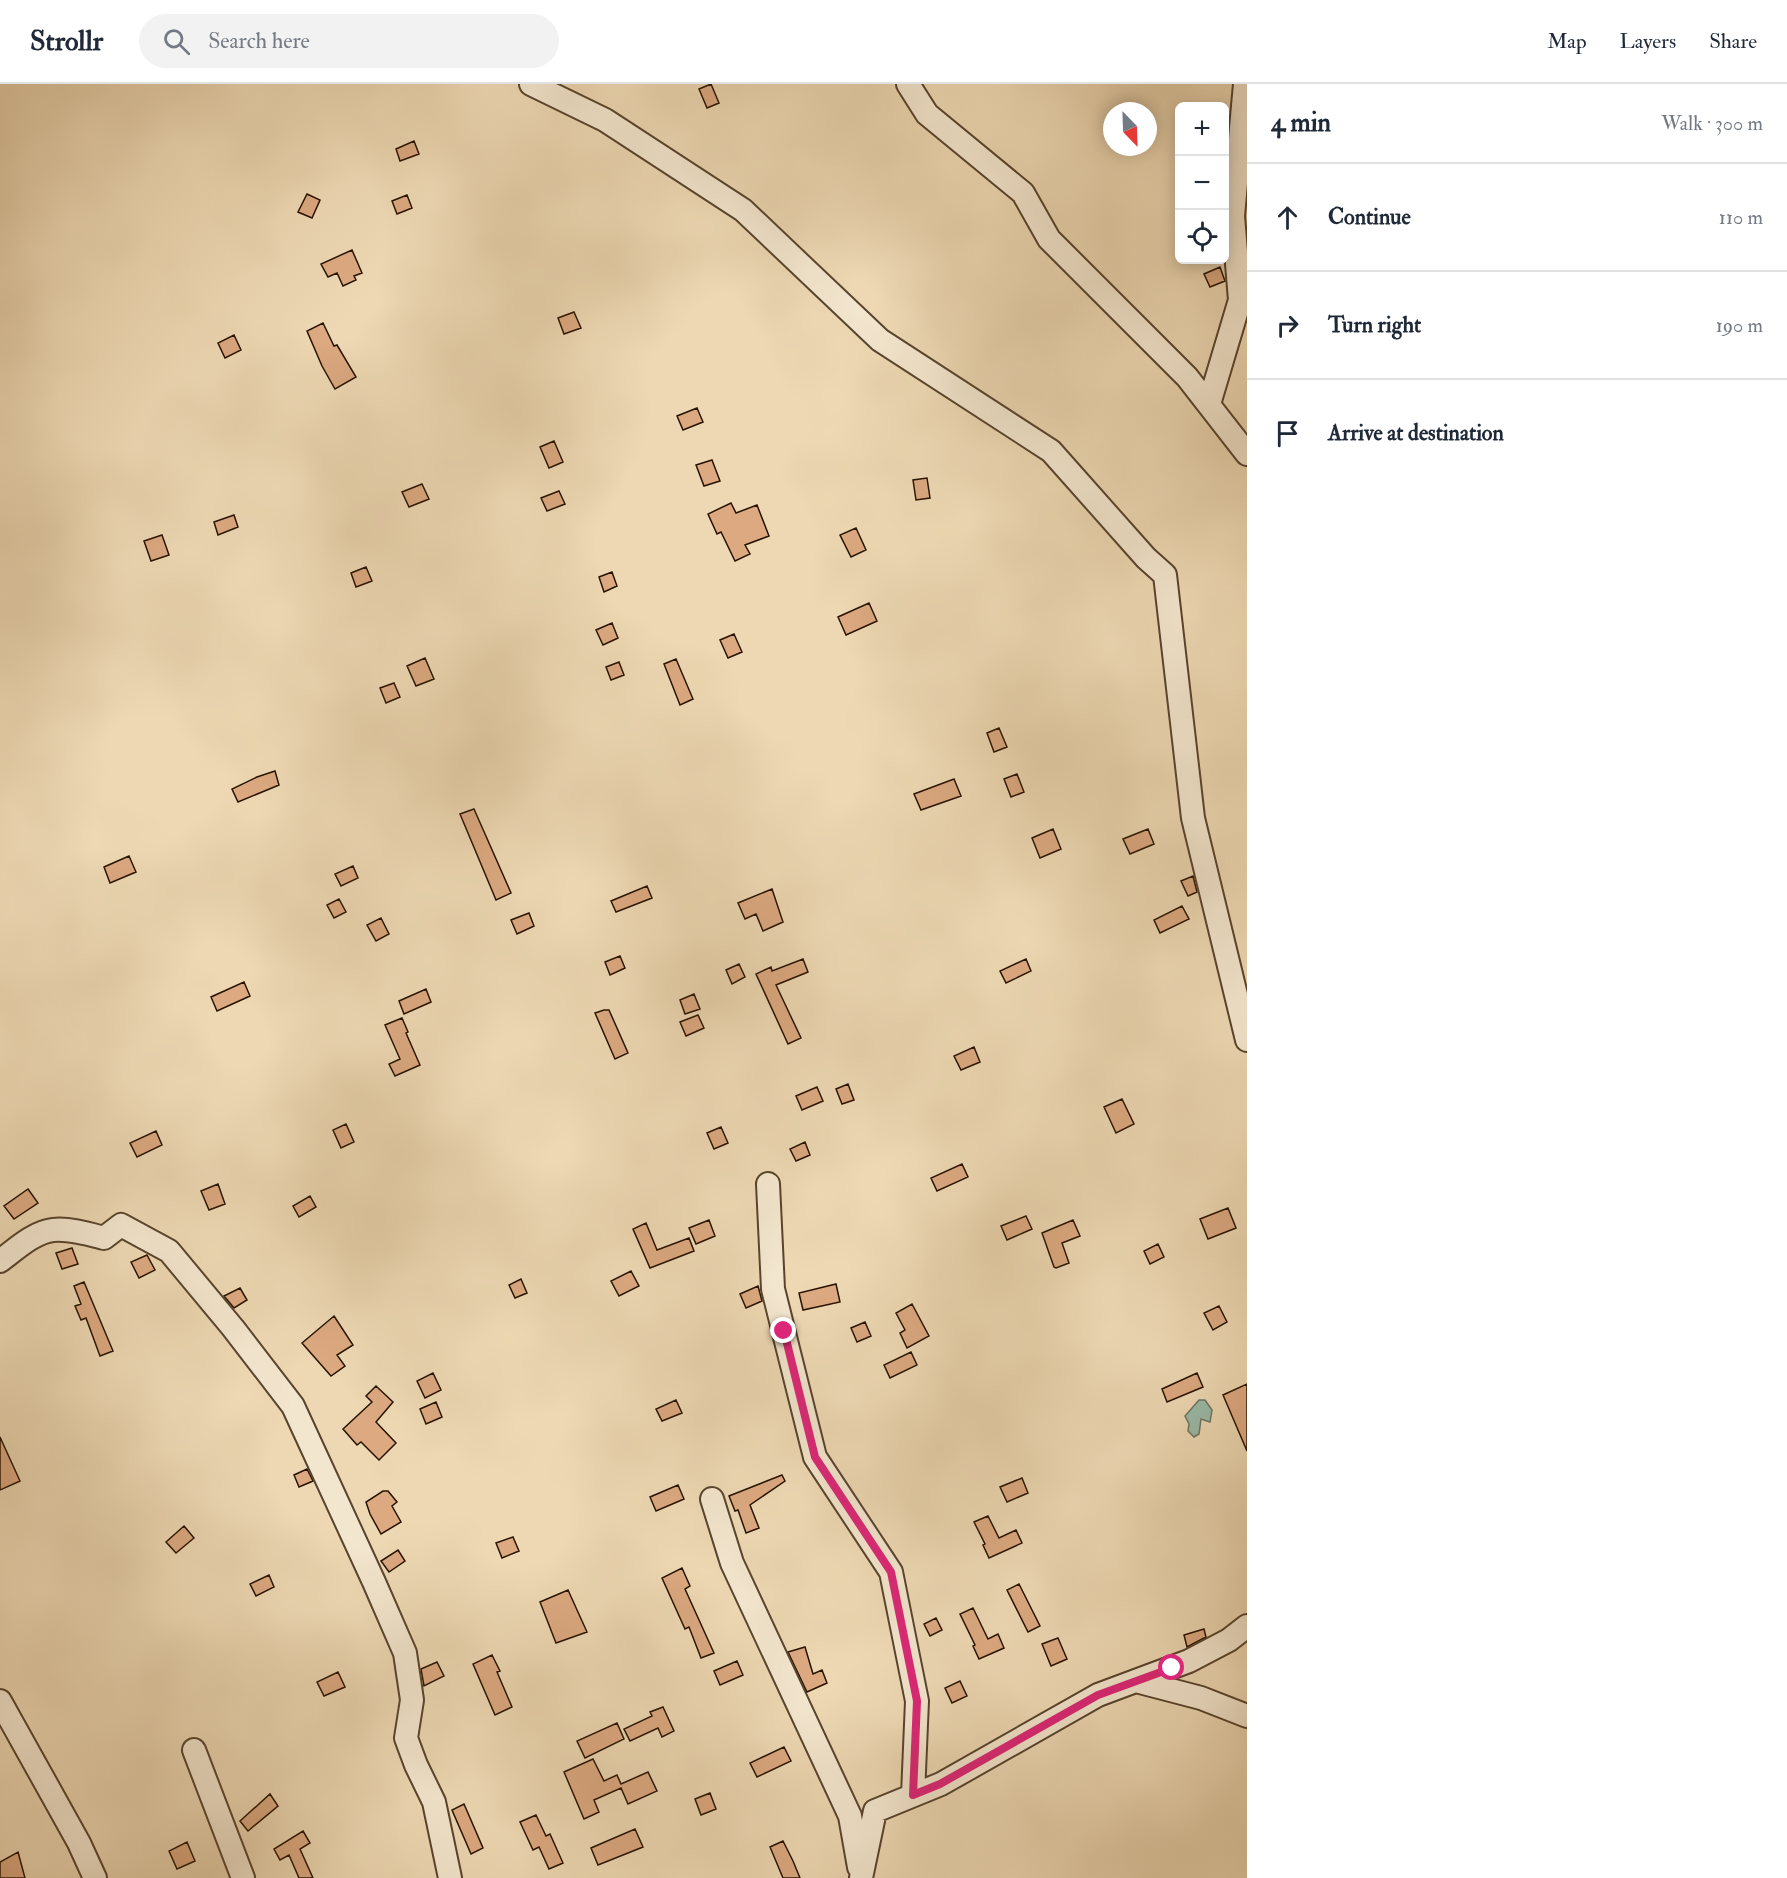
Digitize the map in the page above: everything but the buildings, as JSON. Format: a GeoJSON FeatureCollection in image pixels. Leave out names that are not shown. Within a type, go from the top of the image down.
{"type":"FeatureCollection","features":[{"type":"Feature","properties":{"kind":"street"},"geometry":{"type":"LineString","coordinates":[[531,84],[605,120],[743,210],[880,340],[1051,451],[1146,558],[1165,575],[1193,818],[1247,1040]]}},
{"type":"Feature","properties":{"kind":"street"},"geometry":{"type":"LineString","coordinates":[[908,84],[927,114],[1023,194],[1049,239],[1187,376],[1247,454]]}},
{"type":"Feature","properties":{"kind":"street"},"geometry":{"type":"LineString","coordinates":[[1209,404],[1240,300],[1233,216],[1245,84]]}},
{"type":"Feature","properties":{"kind":"street"},"geometry":{"type":"LineString","coordinates":[[768,1184],[773,1289],[815,1457],[891,1572],[917,1701],[913,1795]]}},
{"type":"Feature","properties":{"kind":"street"},"geometry":{"type":"LineString","coordinates":[[0,1261],[38,1235],[53,1230],[88,1233],[104,1238],[120,1225],[141,1234],[169,1251],[233,1328],[293,1406],[405,1653],[412,1700],[406,1738],[434,1802],[450,1878]]}},
{"type":"Feature","properties":{"kind":"street"},"geometry":{"type":"LineString","coordinates":[[712,1499],[732,1563],[850,1816],[861,1878]]}},
{"type":"Feature","properties":{"kind":"street"},"geometry":{"type":"LineString","coordinates":[[861,1878],[875,1811],[940,1784],[1098,1695],[1189,1661],[1229,1640],[1247,1626]]}},
{"type":"Feature","properties":{"kind":"street"},"geometry":{"type":"LineString","coordinates":[[1136,1681],[1202,1698],[1247,1716]]}},
{"type":"Feature","properties":{"kind":"street"},"geometry":{"type":"LineString","coordinates":[[0,1701],[79,1843],[95,1878]]}},
{"type":"Feature","properties":{"kind":"street"},"geometry":{"type":"LineString","coordinates":[[194,1750],[243,1878]]}},
{"type":"Feature","properties":{"kind":"shaded area"},"geometry":{"type":"Polygon","coordinates":[[[1199,1400],[1205,1400],[1212,1410],[1210,1422],[1201,1419],[1199,1434],[1194,1437],[1188,1431],[1189,1424],[1185,1416],[1199,1400]]]}},
{"type":"Feature","properties":{"kind":"route"},"geometry":{"type":"LineString","coordinates":[[784,1331],[815,1457],[891,1572],[917,1701],[913,1795],[940,1784],[1098,1695],[1172,1668]]}}]}
